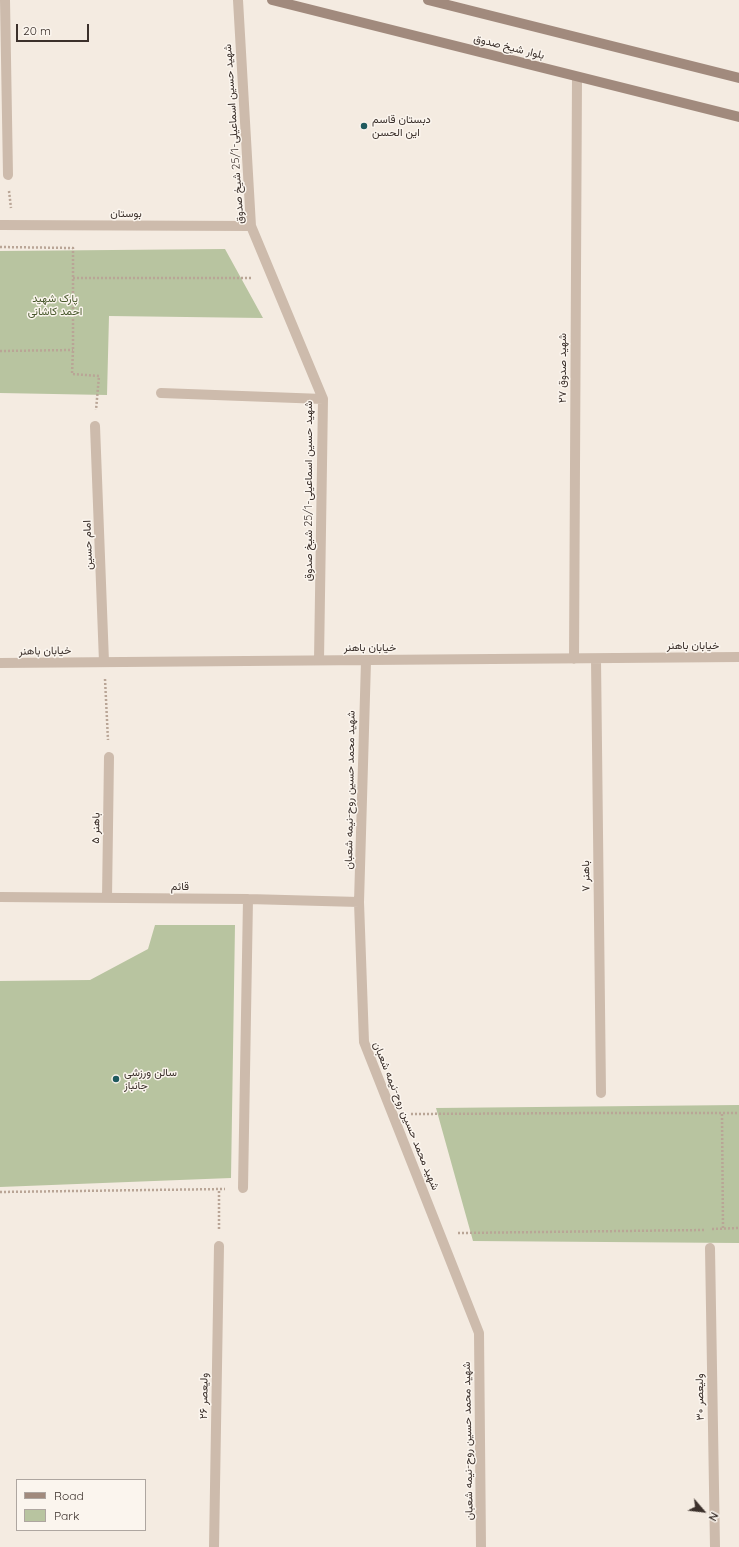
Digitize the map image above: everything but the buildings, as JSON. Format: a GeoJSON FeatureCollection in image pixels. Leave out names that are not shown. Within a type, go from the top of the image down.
{"type":"FeatureCollection","features":[{"type":"Feature","properties":{"kind":"street"},"geometry":{"type":"LineString","coordinates":[[5,0],[8,175]]}},
{"type":"Feature","properties":{"kind":"street","name":"شهید حسین اسماعیلی-25/1 شیخ صدوق"},"geometry":{"type":"LineString","coordinates":[[238,0],[251,226],[323,399],[319,660]]}},
{"type":"Feature","properties":{"kind":"street","name":"بلوار شیخ صدوق"},"geometry":{"type":"LineString","coordinates":[[272,0],[739,117]]}},
{"type":"Feature","properties":{"kind":"street"},"geometry":{"type":"LineString","coordinates":[[428,0],[739,78]]}},
{"type":"Feature","properties":{"kind":"street","name":"شهید صدوق ۲۷"},"geometry":{"type":"LineString","coordinates":[[574,659],[577,77]]}},
{"type":"Feature","properties":{"kind":"street","name":"بوستان"},"geometry":{"type":"LineString","coordinates":[[0,225],[251,226]]}},
{"type":"Feature","properties":{"kind":"street"},"geometry":{"type":"LineString","coordinates":[[161,393],[323,399]]}},
{"type":"Feature","properties":{"kind":"street","name":"امام حسین"},"geometry":{"type":"LineString","coordinates":[[95,426],[104,662]]}},
{"type":"Feature","properties":{"kind":"street","name":"باهنر ۷"},"geometry":{"type":"LineString","coordinates":[[596,658],[601,1093]]}},
{"type":"Feature","properties":{"kind":"street","name":"خیابان باهنر"},"geometry":{"type":"LineString","coordinates":[[0,663],[739,658]]}},
{"type":"Feature","properties":{"kind":"street","name":"شهید محمد حسین روح-نیمه شعبان"},"geometry":{"type":"LineString","coordinates":[[366,660],[359,902],[364,1042],[479,1333],[481,1547]]}},
{"type":"Feature","properties":{"kind":"street","name":"باهنر ۵"},"geometry":{"type":"LineString","coordinates":[[107,898],[109,757]]}},
{"type":"Feature","properties":{"kind":"street","name":"قائم"},"geometry":{"type":"LineString","coordinates":[[0,897],[248,899],[359,902]]}},
{"type":"Feature","properties":{"kind":"street"},"geometry":{"type":"LineString","coordinates":[[243,1188],[248,899]]}},
{"type":"Feature","properties":{"kind":"street","name":"ولیعصر ۲۶"},"geometry":{"type":"LineString","coordinates":[[214,1547],[219,1246]]}},
{"type":"Feature","properties":{"kind":"street","name":"ولیعصر ۳۰"},"geometry":{"type":"LineString","coordinates":[[710,1248],[715,1547]]}},
{"type":"Feature","properties":{"kind":"path"},"geometry":{"type":"LineString","coordinates":[[8,175],[13,225]]}},
{"type":"Feature","properties":{"kind":"path"},"geometry":{"type":"LineString","coordinates":[[0,248],[73,248],[74,350],[72,374],[99,376],[95,426]]}},
{"type":"Feature","properties":{"kind":"path"},"geometry":{"type":"LineString","coordinates":[[73,278],[273,278]]}},
{"type":"Feature","properties":{"kind":"path"},"geometry":{"type":"LineString","coordinates":[[0,351],[74,350]]}},
{"type":"Feature","properties":{"kind":"path"},"geometry":{"type":"LineString","coordinates":[[104,662],[109,757]]}},
{"type":"Feature","properties":{"kind":"path"},"geometry":{"type":"LineString","coordinates":[[392,1114],[600,1112],[739,1113]]}},
{"type":"Feature","properties":{"kind":"path"},"geometry":{"type":"LineString","coordinates":[[722,1114],[724,1228]]}},
{"type":"Feature","properties":{"kind":"path"},"geometry":{"type":"LineString","coordinates":[[0,1192],[243,1188]]}},
{"type":"Feature","properties":{"kind":"path"},"geometry":{"type":"LineString","coordinates":[[219,1189],[219,1246]]}},
{"type":"Feature","properties":{"kind":"path"},"geometry":{"type":"LineString","coordinates":[[439,1234],[709,1230],[739,1228]]}},
{"type":"Feature","properties":{"kind":"green space","name":"پارک شهید احمد کاشانی"},"geometry":{"type":"Polygon","coordinates":[[[225,249],[263,318],[109,316],[107,395],[0,393],[0,251],[225,249]]]}},
{"type":"Feature","properties":{"kind":"green space","name":"سالن ورزشی جانباز"},"geometry":{"type":"Polygon","coordinates":[[[155,925],[235,925],[231,1178],[0,1187],[0,981],[90,980],[148,949],[155,925]]]}},
{"type":"Feature","properties":{"kind":"green space"},"geometry":{"type":"Polygon","coordinates":[[[739,1105],[739,1243],[473,1241],[436,1108],[739,1105]]]}},
{"type":"Feature","properties":{"kind":"place","name":"دبستان قاسم این الحسن"},"geometry":{"type":"Point","coordinates":[364,126]}},
{"type":"Feature","properties":{"kind":"place","name":"سالن ورزشی جانباز"},"geometry":{"type":"Point","coordinates":[116,1079]}}]}
